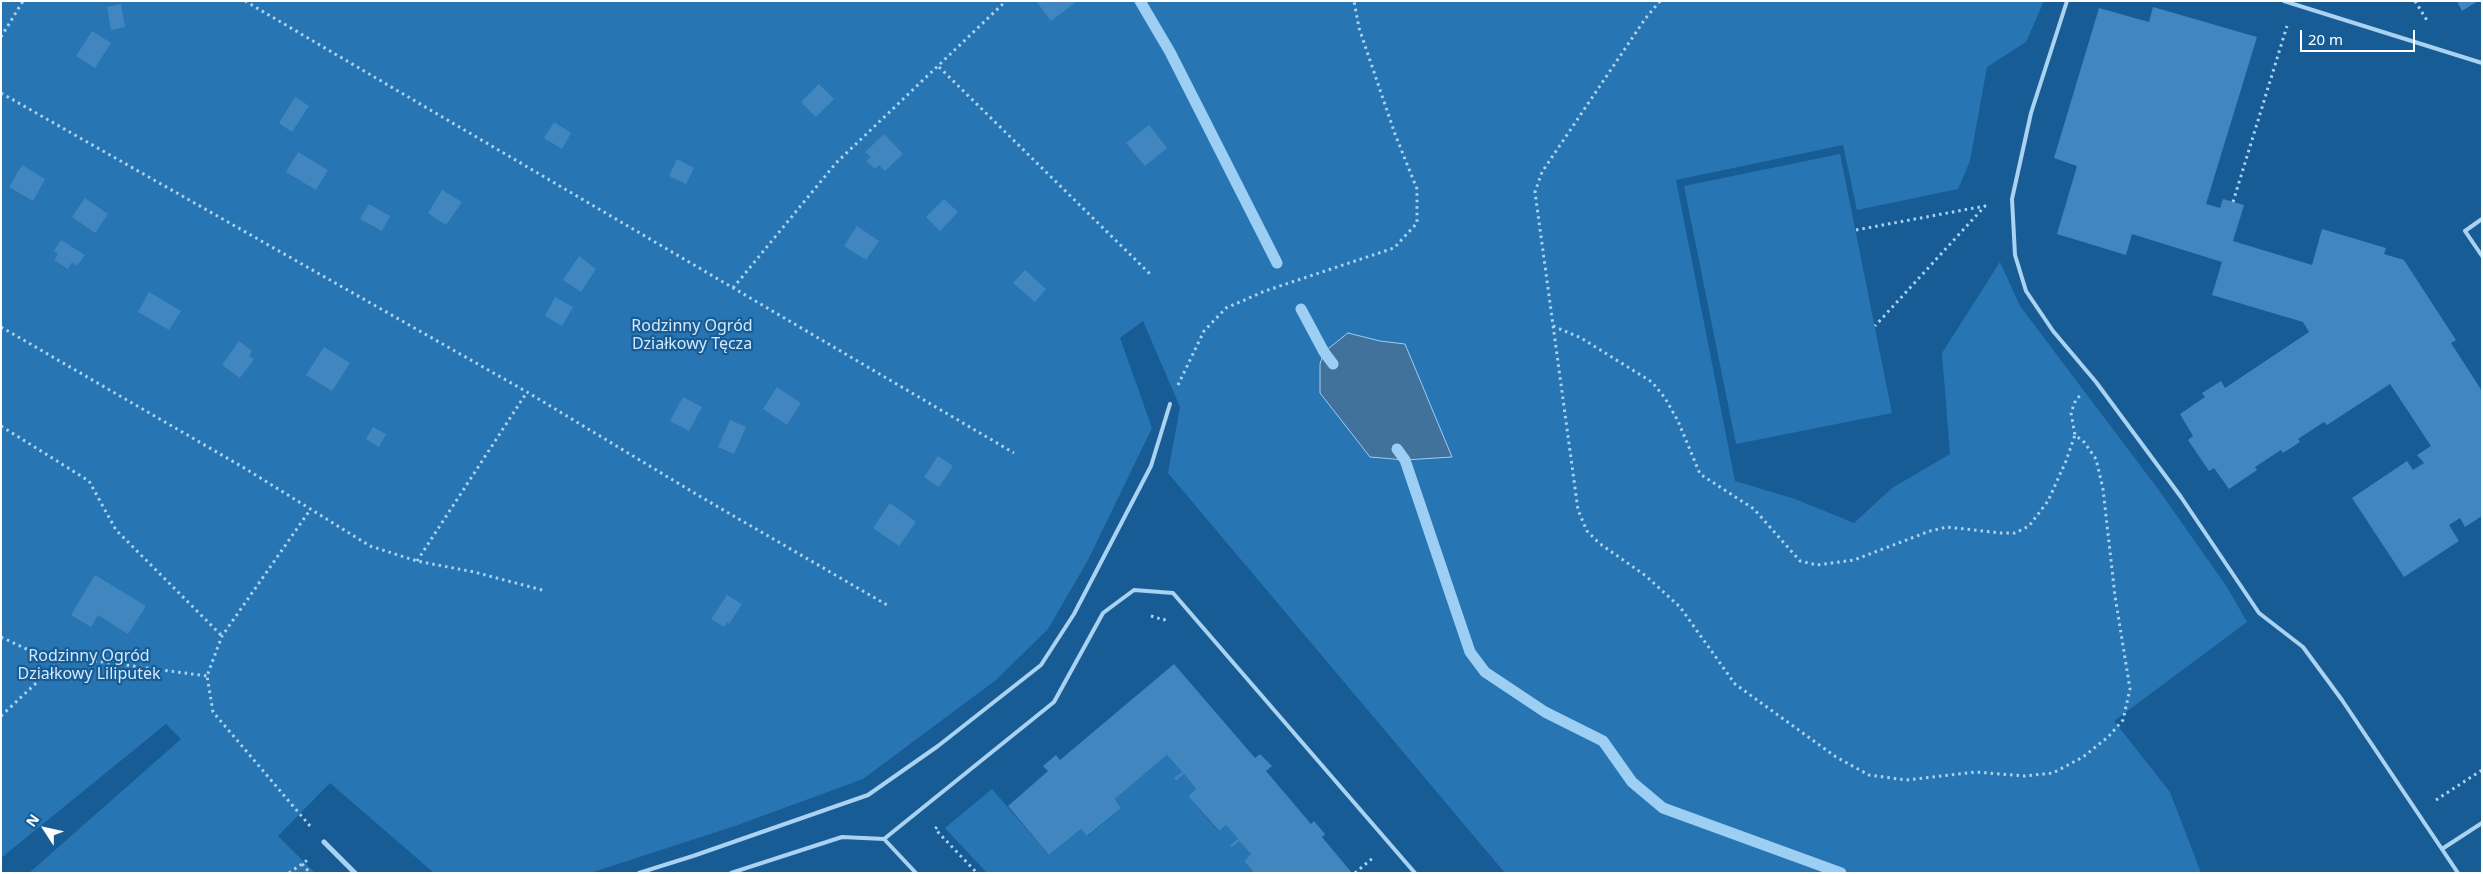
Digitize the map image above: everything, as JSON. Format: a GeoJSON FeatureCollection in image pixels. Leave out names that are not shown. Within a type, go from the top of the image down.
{"type":"FeatureCollection","features":[{"type":"Feature","properties":{"kind":"street"},"geometry":{"type":"LineString","coordinates":[[324,842],[355,873]]}},
{"type":"Feature","properties":{"kind":"lane"},"geometry":{"type":"LineString","coordinates":[[2067,1],[2031,113],[2012,199],[2015,255],[2026,291],[2053,331],[2096,382],[2181,496],[2259,613],[2303,647],[2458,873]]}},
{"type":"Feature","properties":{"kind":"lane"},"geometry":{"type":"LineString","coordinates":[[2284,1],[2482,63]]}},
{"type":"Feature","properties":{"kind":"lane"},"geometry":{"type":"LineString","coordinates":[[2482,219],[2465,231],[2482,256]]}},
{"type":"Feature","properties":{"kind":"lane"},"geometry":{"type":"LineString","coordinates":[[639,873],[868,795],[938,746],[1042,665],[1074,614],[1151,466],[1170,404]]}},
{"type":"Feature","properties":{"kind":"lane"},"geometry":{"type":"LineString","coordinates":[[732,873],[842,837],[884,839],[1054,702],[1103,613],[1134,590],[1173,592],[1415,873]]}},
{"type":"Feature","properties":{"kind":"lane"},"geometry":{"type":"LineString","coordinates":[[2442,849],[2482,823]]}},
{"type":"Feature","properties":{"kind":"lane"},"geometry":{"type":"LineString","coordinates":[[884,839],[916,873]]}},
{"type":"Feature","properties":{"kind":"path"},"geometry":{"type":"LineString","coordinates":[[1,37],[23,1]]}},
{"type":"Feature","properties":{"kind":"path"},"geometry":{"type":"LineString","coordinates":[[245,1],[1014,453]]}},
{"type":"Feature","properties":{"kind":"path"},"geometry":{"type":"LineString","coordinates":[[733,288],[836,163],[1006,1]]}},
{"type":"Feature","properties":{"kind":"path"},"geometry":{"type":"LineString","coordinates":[[1170,404],[1186,366],[1204,331],[1226,308],[1265,291],[1394,248],[1417,224],[1417,189],[1395,134],[1359,28],[1354,1]]}},
{"type":"Feature","properties":{"kind":"path"},"geometry":{"type":"LineString","coordinates":[[1660,1],[1645,18],[1542,172],[1535,192],[1578,510],[1587,531],[1599,543],[1646,576],[1680,607],[1735,684],[1836,757],[1870,774],[1906,780],[1976,772],[2025,776],[2053,773],[2083,756],[2108,737],[2123,720],[2130,689],[2115,596],[2103,489],[2096,459],[2084,442],[2075,434]]}},
{"type":"Feature","properties":{"kind":"path"},"geometry":{"type":"LineString","coordinates":[[2233,202],[2294,4]]}},
{"type":"Feature","properties":{"kind":"path"},"geometry":{"type":"LineString","coordinates":[[939,66],[1150,274]]}},
{"type":"Feature","properties":{"kind":"path"},"geometry":{"type":"LineString","coordinates":[[1,93],[527,392],[701,497],[888,605]]}},
{"type":"Feature","properties":{"kind":"path"},"geometry":{"type":"LineString","coordinates":[[1856,230],[1985,206],[1875,326]]}},
{"type":"Feature","properties":{"kind":"path"},"geometry":{"type":"LineString","coordinates":[[1553,326],[1580,338],[1652,382],[1665,398],[1678,421],[1700,474],[1754,509],[1800,561],[1817,565],[1854,560],[1930,531],[1947,527],[2015,533],[2029,526],[2048,501],[2066,461],[2075,434],[2071,413],[2076,398],[2096,382]]}},
{"type":"Feature","properties":{"kind":"path"},"geometry":{"type":"LineString","coordinates":[[1,327],[238,463],[370,546],[417,561],[474,572],[546,591]]}},
{"type":"Feature","properties":{"kind":"path"},"geometry":{"type":"LineString","coordinates":[[417,561],[527,392]]}},
{"type":"Feature","properties":{"kind":"path"},"geometry":{"type":"LineString","coordinates":[[1,426],[89,482],[116,530],[222,636]]}},
{"type":"Feature","properties":{"kind":"path"},"geometry":{"type":"LineString","coordinates":[[310,510],[222,636],[206,676],[213,712],[252,760],[324,842]]}},
{"type":"Feature","properties":{"kind":"path"},"geometry":{"type":"LineString","coordinates":[[1,638],[34,653],[206,676]]}},
{"type":"Feature","properties":{"kind":"path"},"geometry":{"type":"LineString","coordinates":[[1,716],[65,656]]}},
{"type":"Feature","properties":{"kind":"path"},"geometry":{"type":"LineString","coordinates":[[2417,812],[2482,770]]}},
{"type":"Feature","properties":{"kind":"path"},"geometry":{"type":"LineString","coordinates":[[302,864],[310,873]]}},
{"type":"Feature","properties":{"kind":"green space"},"geometry":{"type":"Polygon","coordinates":[[[1,1],[2044,1],[2026,42],[1987,67],[1970,161],[1958,189],[1857,210],[1843,145],[1676,180],[1735,481],[1795,499],[1854,523],[1892,488],[1950,454],[1942,353],[2000,262],[2020,306],[2158,489],[2227,587],[2247,622],[2114,721],[2170,792],[2201,873],[1505,873],[1168,473],[1180,407],[1143,321],[1120,338],[1152,428],[1088,560],[1048,629],[996,680],[863,779],[735,826],[590,873],[434,873],[330,783],[278,836],[315,873],[29,873],[181,739],[166,724],[1,858],[1,1]]]}},
{"type":"Feature","properties":{"kind":"green space"},"geometry":{"type":"Polygon","coordinates":[[[1840,154],[1892,413],[1736,444],[1684,186],[1840,154]]]}},
{"type":"Feature","properties":{"kind":"green space"},"geometry":{"type":"Polygon","coordinates":[[[1167,755],[1182,772],[1174,779],[1176,781],[1184,774],[1196,789],[1188,796],[1218,831],[1226,825],[1238,839],[1230,845],[1239,841],[1251,854],[1244,861],[1254,873],[987,873],[945,828],[992,789],[1049,855],[1081,829],[1088,836],[1121,808],[1115,799],[1167,755]]]}},
{"type":"Feature","properties":{"kind":"shaded area"},"geometry":{"type":"Polygon","coordinates":[[[1348,333],[1380,341],[1405,344],[1452,457],[1405,460],[1370,457],[1320,393],[1320,364],[1324,352],[1348,333]]]}},
{"type":"Feature","properties":{"kind":"building"},"geometry":{"type":"Polygon","coordinates":[[[1036,1],[1077,1],[1051,21],[1036,1]]]}},
{"type":"Feature","properties":{"kind":"building"},"geometry":{"type":"Polygon","coordinates":[[[2457,1],[2478,1],[2462,11],[2457,1]]]}},
{"type":"Feature","properties":{"kind":"building"},"geometry":{"type":"Polygon","coordinates":[[[121,4],[125,27],[111,30],[107,7],[121,4]]]}},
{"type":"Feature","properties":{"kind":"building"},"geometry":{"type":"Polygon","coordinates":[[[2153,7],[2257,37],[2206,204],[2220,208],[2223,199],[2244,205],[2233,241],[2312,265],[2322,229],[2386,248],[2384,254],[2404,260],[2456,340],[2451,343],[2482,391],[2482,516],[2465,527],[2460,518],[2449,525],[2459,541],[2404,577],[2352,498],[2407,461],[2413,470],[2424,463],[2417,455],[2431,446],[2390,384],[2327,425],[2324,422],[2298,439],[2300,442],[2283,453],[2281,450],[2255,467],[2257,470],[2229,489],[2214,468],[2209,471],[2188,440],[2193,436],[2180,414],[2205,397],[2202,393],[2221,381],[2225,388],[2309,332],[2303,322],[2212,295],[2222,262],[2132,234],[2126,255],[2057,234],[2077,166],[2054,158],[2099,8],[2149,22],[2153,7]]]}},
{"type":"Feature","properties":{"kind":"building"},"geometry":{"type":"Polygon","coordinates":[[[92,31],[111,43],[95,68],[76,56],[92,31]]]}},
{"type":"Feature","properties":{"kind":"building"},"geometry":{"type":"Polygon","coordinates":[[[819,84],[834,99],[816,117],[801,102],[819,84]]]}},
{"type":"Feature","properties":{"kind":"building"},"geometry":{"type":"Polygon","coordinates":[[[295,97],[309,106],[292,132],[279,123],[295,97]]]}},
{"type":"Feature","properties":{"kind":"building"},"geometry":{"type":"Polygon","coordinates":[[[554,122],[571,133],[562,149],[544,138],[554,122]]]}},
{"type":"Feature","properties":{"kind":"building"},"geometry":{"type":"Polygon","coordinates":[[[1149,125],[1167,148],[1145,166],[1126,143],[1149,125]]]}},
{"type":"Feature","properties":{"kind":"building"},"geometry":{"type":"Polygon","coordinates":[[[884,134],[903,154],[885,171],[879,165],[875,169],[866,161],[871,157],[865,152],[884,134]]]}},
{"type":"Feature","properties":{"kind":"building"},"geometry":{"type":"Polygon","coordinates":[[[298,152],[328,170],[316,190],[286,172],[298,152]]]}},
{"type":"Feature","properties":{"kind":"building"},"geometry":{"type":"Polygon","coordinates":[[[677,159],[694,168],[686,184],[669,176],[677,159]]]}},
{"type":"Feature","properties":{"kind":"building"},"geometry":{"type":"Polygon","coordinates":[[[22,165],[45,179],[33,201],[9,187],[22,165]]]}},
{"type":"Feature","properties":{"kind":"building"},"geometry":{"type":"Polygon","coordinates":[[[442,190],[462,202],[446,225],[428,213],[442,190]]]}},
{"type":"Feature","properties":{"kind":"building"},"geometry":{"type":"Polygon","coordinates":[[[85,198],[108,214],[95,233],[72,217],[85,198]]]}},
{"type":"Feature","properties":{"kind":"building"},"geometry":{"type":"Polygon","coordinates":[[[944,199],[958,212],[940,231],[926,217],[944,199]]]}},
{"type":"Feature","properties":{"kind":"building"},"geometry":{"type":"Polygon","coordinates":[[[369,204],[390,216],[382,231],[360,219],[369,204]]]}},
{"type":"Feature","properties":{"kind":"building"},"geometry":{"type":"Polygon","coordinates":[[[857,226],[879,241],[866,260],[844,246],[857,226]]]}},
{"type":"Feature","properties":{"kind":"building"},"geometry":{"type":"Polygon","coordinates":[[[61,240],[85,255],[77,266],[72,262],[68,269],[54,260],[58,254],[54,251],[61,240]]]}},
{"type":"Feature","properties":{"kind":"building"},"geometry":{"type":"Polygon","coordinates":[[[579,256],[596,269],[581,292],[563,280],[579,256]]]}},
{"type":"Feature","properties":{"kind":"building"},"geometry":{"type":"Polygon","coordinates":[[[1025,270],[1046,289],[1035,302],[1013,283],[1025,270]]]}},
{"type":"Feature","properties":{"kind":"building"},"geometry":{"type":"Polygon","coordinates":[[[149,292],[181,311],[169,330],[138,312],[149,292]]]}},
{"type":"Feature","properties":{"kind":"building"},"geometry":{"type":"Polygon","coordinates":[[[555,297],[573,307],[562,326],[545,316],[555,297]]]}},
{"type":"Feature","properties":{"kind":"building"},"geometry":{"type":"Polygon","coordinates":[[[239,341],[252,351],[249,356],[254,359],[240,378],[222,365],[239,341]]]}},
{"type":"Feature","properties":{"kind":"building"},"geometry":{"type":"Polygon","coordinates":[[[324,347],[350,363],[332,391],[306,375],[324,347]]]}},
{"type":"Feature","properties":{"kind":"building"},"geometry":{"type":"Polygon","coordinates":[[[777,387],[801,403],[787,425],[763,409],[777,387]]]}},
{"type":"Feature","properties":{"kind":"building"},"geometry":{"type":"Polygon","coordinates":[[[683,397],[702,407],[689,431],[670,421],[683,397]]]}},
{"type":"Feature","properties":{"kind":"building"},"geometry":{"type":"Polygon","coordinates":[[[730,420],[746,427],[734,454],[718,447],[730,420]]]}},
{"type":"Feature","properties":{"kind":"building"},"geometry":{"type":"Polygon","coordinates":[[[373,427],[386,434],[379,447],[366,439],[373,427]]]}},
{"type":"Feature","properties":{"kind":"building"},"geometry":{"type":"Polygon","coordinates":[[[938,456],[953,466],[939,487],[924,477],[938,456]]]}},
{"type":"Feature","properties":{"kind":"building"},"geometry":{"type":"Polygon","coordinates":[[[890,503],[916,522],[899,546],[873,528],[890,503]]]}},
{"type":"Feature","properties":{"kind":"building"},"geometry":{"type":"Polygon","coordinates":[[[95,575],[146,606],[128,634],[98,615],[91,627],[71,615],[95,575]]]}},
{"type":"Feature","properties":{"kind":"building"},"geometry":{"type":"Polygon","coordinates":[[[727,595],[742,604],[729,624],[727,622],[724,627],[711,619],[727,595]]]}},
{"type":"Feature","properties":{"kind":"building"},"geometry":{"type":"Polygon","coordinates":[[[1174,664],[1255,758],[1260,754],[1272,766],[1266,771],[1311,824],[1314,821],[1325,834],[1322,837],[1352,873],[1254,873],[1244,861],[1251,854],[1239,841],[1232,847],[1230,845],[1238,839],[1226,825],[1219,831],[1188,796],[1196,789],[1184,774],[1176,781],[1174,778],[1182,772],[1167,755],[1115,799],[1121,808],[1087,836],[1081,829],[1049,855],[1008,806],[1048,771],[1043,766],[1056,755],[1060,760],[1174,664]]]}},
{"type":"Feature","properties":{"kind":"waterway"},"geometry":{"type":"LineString","coordinates":[[1140,1],[1170,52],[1277,263]]}},
{"type":"Feature","properties":{"kind":"waterway"},"geometry":{"type":"LineString","coordinates":[[1301,309],[1324,352],[1333,364]]}},
{"type":"Feature","properties":{"kind":"waterway"},"geometry":{"type":"LineString","coordinates":[[1397,449],[1405,460],[1470,652],[1485,672],[1545,712],[1603,741],[1632,782],[1663,808],[1841,873]]}},
{"type":"Feature","properties":{"kind":"park label","name":"Rodzinny Ogród Działkowy Tęcza"},"geometry":{"type":"Point","coordinates":[692,335]}},
{"type":"Feature","properties":{"kind":"park label","name":"Rodzinny Ogród Działkowy Liliputek"},"geometry":{"type":"Point","coordinates":[89,665]}}]}
